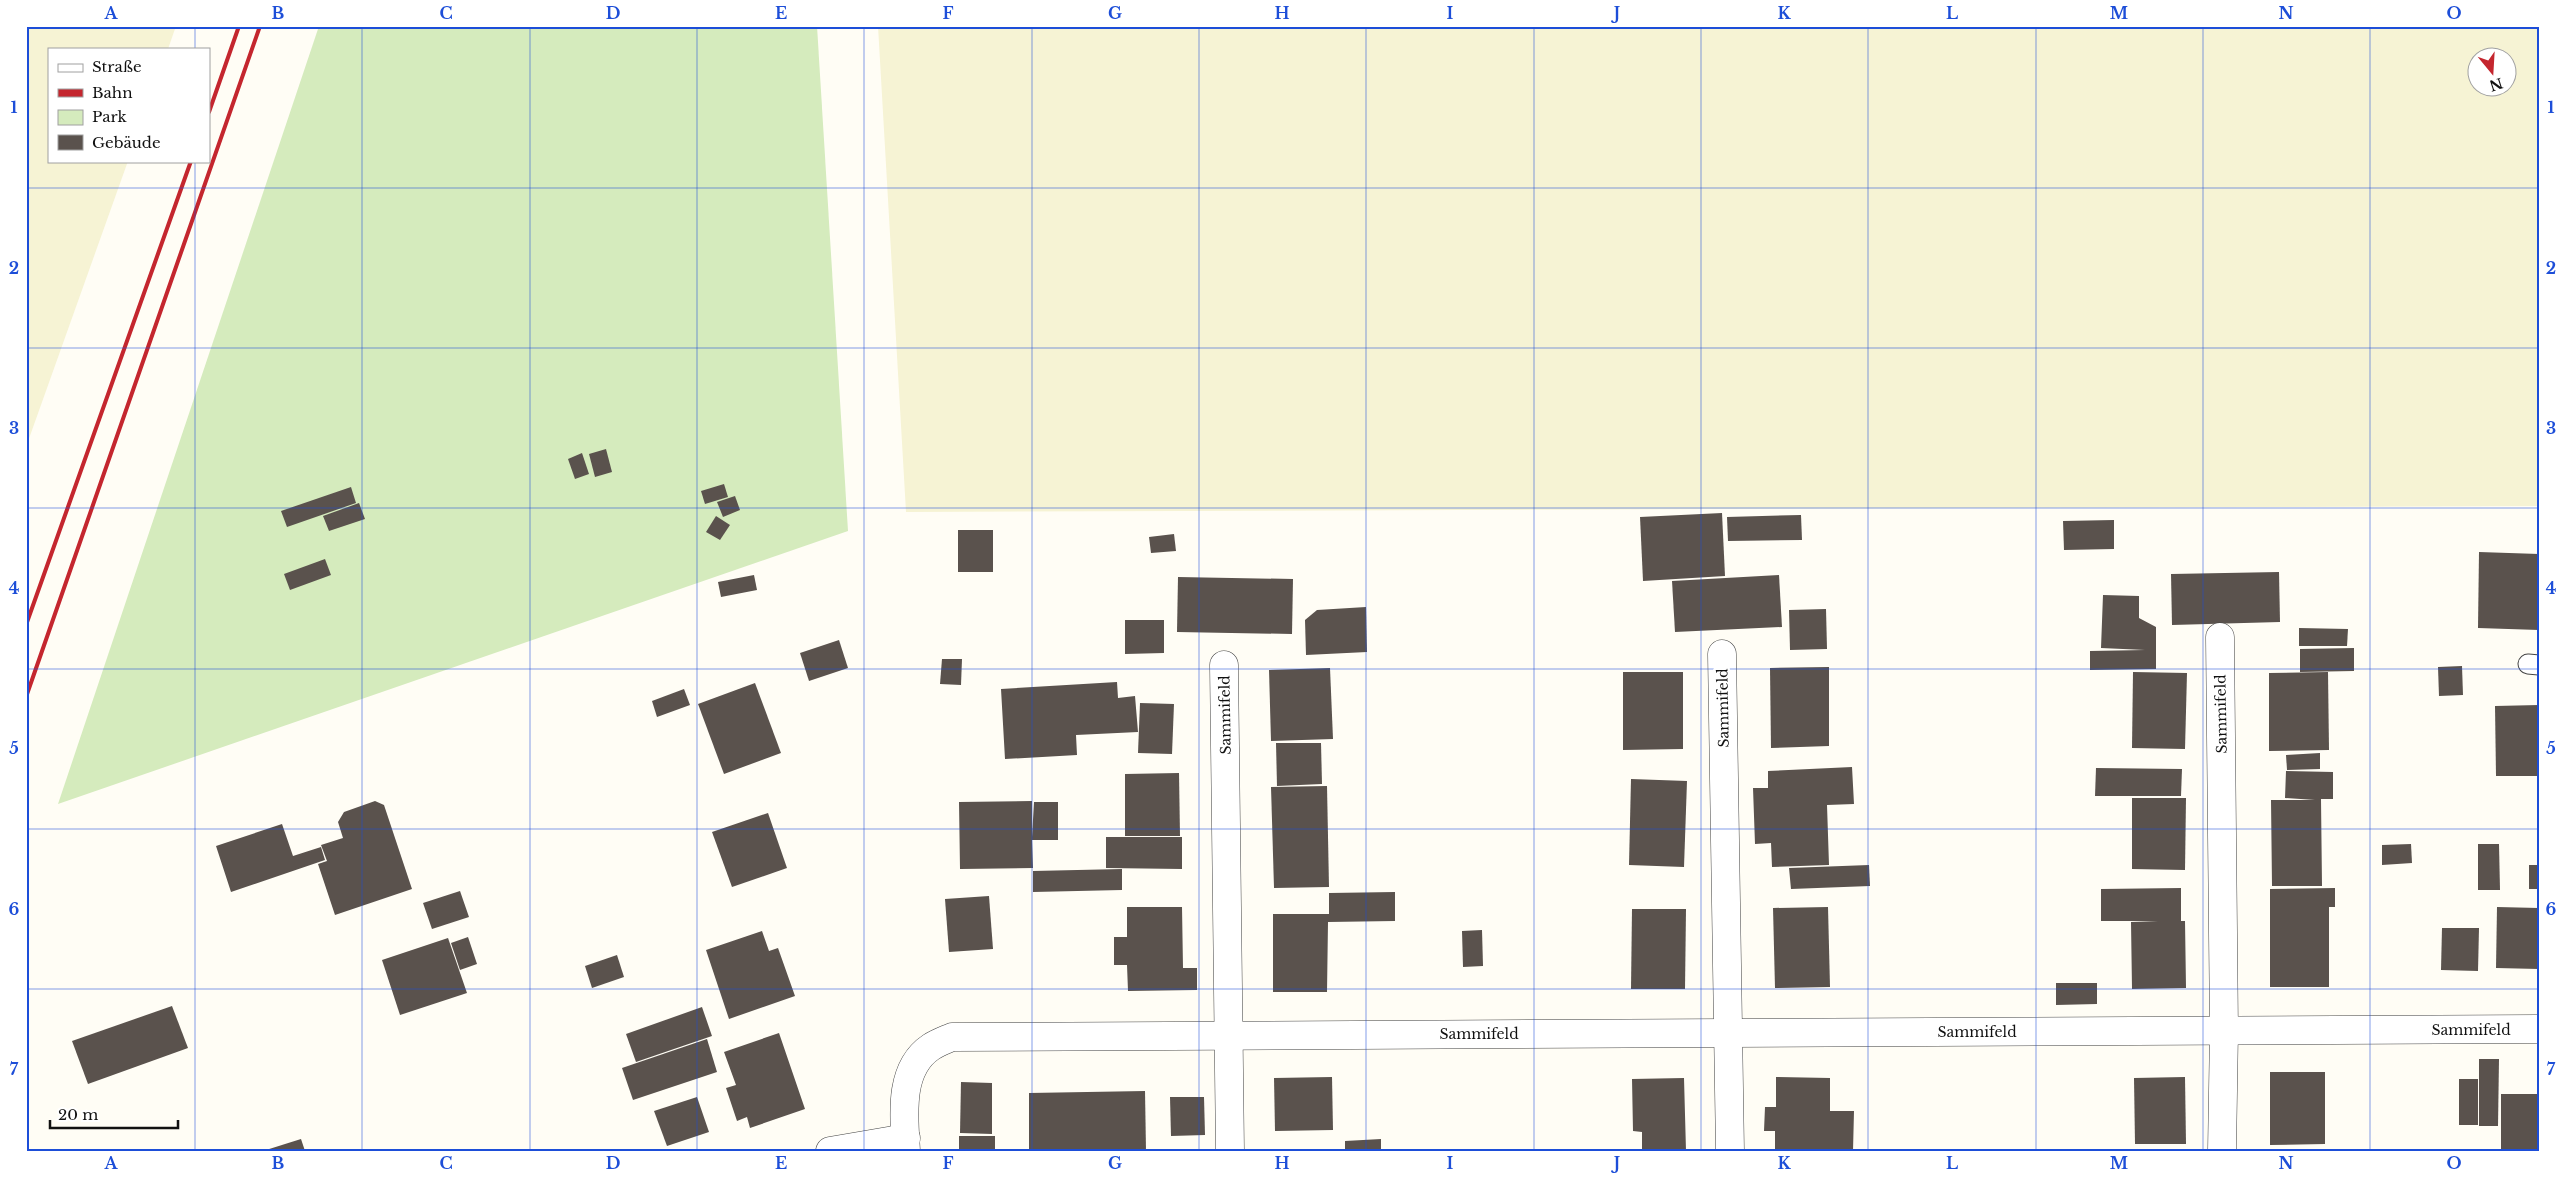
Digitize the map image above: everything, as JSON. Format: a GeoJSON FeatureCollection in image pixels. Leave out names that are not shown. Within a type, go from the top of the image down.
{"type":"FeatureCollection","features":[{"type":"Feature","properties":{"kind":"street","name":"Sammifeld"},"geometry":{"type":"LineString","coordinates":[[2220,637],[2224,1031],[2222,1151]]}},
{"type":"Feature","properties":{"kind":"street","name":"Sammifeld"},"geometry":{"type":"LineString","coordinates":[[1722,654],[1730,1151]]}},
{"type":"Feature","properties":{"kind":"street","name":"Sammifeld"},"geometry":{"type":"LineString","coordinates":[[1224,665],[1230,1151]]}},
{"type":"Feature","properties":{"kind":"street","name":"Sammifeld"},"geometry":{"type":"LineString","coordinates":[[906,1145],[907,1084],[920,1056],[931,1046],[952,1037],[2539,1029]]}},
{"type":"Feature","properties":{"kind":"street"},"geometry":{"type":"LineString","coordinates":[[830,1151],[906,1145]]}},
{"type":"Feature","properties":{"kind":"shaded area"},"geometry":{"type":"Polygon","coordinates":[[[26,26],[176,26],[168,48],[48,48],[48,162],[128,162],[26,447],[26,26]]]}},
{"type":"Feature","properties":{"kind":"shaded area"},"geometry":{"type":"Polygon","coordinates":[[[878,26],[2539,26],[2539,506],[906,512],[878,26]]]}},
{"type":"Feature","properties":{"kind":"green space"},"geometry":{"type":"Polygon","coordinates":[[[319,26],[817,26],[848,531],[58,804],[319,26]]]}},
{"type":"Feature","properties":{"kind":"building"},"geometry":{"type":"Polygon","coordinates":[[[606,449],[612,472],[595,477],[589,454],[606,449]]]}},
{"type":"Feature","properties":{"kind":"building"},"geometry":{"type":"Polygon","coordinates":[[[582,453],[589,474],[575,479],[568,459],[582,453]]]}},
{"type":"Feature","properties":{"kind":"building"},"geometry":{"type":"Polygon","coordinates":[[[724,484],[728,497],[705,504],[701,491],[724,484]]]}},
{"type":"Feature","properties":{"kind":"building"},"geometry":{"type":"Polygon","coordinates":[[[351,487],[356,503],[287,527],[281,511],[351,487]]]}},
{"type":"Feature","properties":{"kind":"building"},"geometry":{"type":"Polygon","coordinates":[[[735,496],[740,510],[723,517],[717,502],[735,496]]]}},
{"type":"Feature","properties":{"kind":"building"},"geometry":{"type":"Polygon","coordinates":[[[359,503],[365,519],[329,531],[323,516],[359,503]]]}},
{"type":"Feature","properties":{"kind":"building"},"geometry":{"type":"Polygon","coordinates":[[[1722,513],[1725,576],[1643,581],[1640,517],[1722,513]]]}},
{"type":"Feature","properties":{"kind":"building"},"geometry":{"type":"Polygon","coordinates":[[[1801,515],[1802,540],[1728,541],[1727,517],[1801,515]]]}},
{"type":"Feature","properties":{"kind":"building"},"geometry":{"type":"Polygon","coordinates":[[[716,516],[730,525],[720,540],[706,532],[716,516]]]}},
{"type":"Feature","properties":{"kind":"building"},"geometry":{"type":"Polygon","coordinates":[[[2114,520],[2114,549],[2064,550],[2063,521],[2114,520]]]}},
{"type":"Feature","properties":{"kind":"building"},"geometry":{"type":"Polygon","coordinates":[[[958,530],[993,530],[993,572],[958,572],[958,530]]]}},
{"type":"Feature","properties":{"kind":"building"},"geometry":{"type":"Polygon","coordinates":[[[1174,534],[1176,551],[1151,553],[1149,537],[1174,534]]]}},
{"type":"Feature","properties":{"kind":"building"},"geometry":{"type":"Polygon","coordinates":[[[2479,552],[2539,554],[2539,630],[2478,628],[2479,552]]]}},
{"type":"Feature","properties":{"kind":"building"},"geometry":{"type":"Polygon","coordinates":[[[325,559],[331,575],[290,590],[284,574],[325,559]]]}},
{"type":"Feature","properties":{"kind":"building"},"geometry":{"type":"Polygon","coordinates":[[[2279,572],[2280,622],[2172,625],[2171,574],[2279,572]]]}},
{"type":"Feature","properties":{"kind":"building"},"geometry":{"type":"Polygon","coordinates":[[[754,575],[757,590],[721,597],[718,582],[754,575]]]}},
{"type":"Feature","properties":{"kind":"building"},"geometry":{"type":"Polygon","coordinates":[[[1779,575],[1782,627],[1675,632],[1672,581],[1779,575]]]}},
{"type":"Feature","properties":{"kind":"building"},"geometry":{"type":"Polygon","coordinates":[[[1178,577],[1293,579],[1292,634],[1177,632],[1178,577]]]}},
{"type":"Feature","properties":{"kind":"building"},"geometry":{"type":"Polygon","coordinates":[[[2103,595],[2139,596],[2139,618],[2156,627],[2156,669],[2090,670],[2090,651],[2145,650],[2101,648],[2103,595]]]}},
{"type":"Feature","properties":{"kind":"building"},"geometry":{"type":"Polygon","coordinates":[[[1366,607],[1367,652],[1306,655],[1305,620],[1317,610],[1366,607]]]}},
{"type":"Feature","properties":{"kind":"building"},"geometry":{"type":"Polygon","coordinates":[[[1826,609],[1827,649],[1790,650],[1789,610],[1826,609]]]}},
{"type":"Feature","properties":{"kind":"building"},"geometry":{"type":"Polygon","coordinates":[[[1125,620],[1164,620],[1164,653],[1125,654],[1125,620]]]}},
{"type":"Feature","properties":{"kind":"building"},"geometry":{"type":"Polygon","coordinates":[[[2299,628],[2348,629],[2347,646],[2299,646],[2299,628]]]}},
{"type":"Feature","properties":{"kind":"building"},"geometry":{"type":"Polygon","coordinates":[[[839,640],[848,668],[809,681],[800,653],[839,640]]]}},
{"type":"Feature","properties":{"kind":"building"},"geometry":{"type":"Polygon","coordinates":[[[2354,648],[2354,671],[2300,672],[2300,649],[2354,648]]]}},
{"type":"Feature","properties":{"kind":"building"},"geometry":{"type":"Polygon","coordinates":[[[942,659],[962,659],[961,685],[940,684],[942,659]]]}},
{"type":"Feature","properties":{"kind":"building"},"geometry":{"type":"Polygon","coordinates":[[[2462,666],[2463,695],[2439,696],[2438,667],[2462,666]]]}},
{"type":"Feature","properties":{"kind":"building"},"geometry":{"type":"Polygon","coordinates":[[[1829,667],[1829,746],[1771,748],[1770,668],[1829,667]]]}},
{"type":"Feature","properties":{"kind":"building"},"geometry":{"type":"Polygon","coordinates":[[[1330,668],[1333,739],[1271,741],[1269,670],[1330,668]]]}},
{"type":"Feature","properties":{"kind":"building"},"geometry":{"type":"Polygon","coordinates":[[[1623,672],[1683,672],[1683,749],[1623,750],[1623,672]]]}},
{"type":"Feature","properties":{"kind":"building"},"geometry":{"type":"Polygon","coordinates":[[[2133,672],[2187,673],[2185,749],[2132,748],[2133,672]]]}},
{"type":"Feature","properties":{"kind":"building"},"geometry":{"type":"Polygon","coordinates":[[[2328,672],[2329,750],[2269,751],[2269,673],[2328,672]]]}},
{"type":"Feature","properties":{"kind":"building"},"geometry":{"type":"Polygon","coordinates":[[[1117,682],[1118,698],[1135,696],[1138,732],[1076,735],[1077,755],[1005,759],[1001,689],[1117,682]]]}},
{"type":"Feature","properties":{"kind":"building"},"geometry":{"type":"Polygon","coordinates":[[[755,683],[781,753],[724,774],[698,704],[755,683]]]}},
{"type":"Feature","properties":{"kind":"building"},"geometry":{"type":"Polygon","coordinates":[[[684,689],[690,705],[657,717],[652,701],[684,689]]]}},
{"type":"Feature","properties":{"kind":"building"},"geometry":{"type":"Polygon","coordinates":[[[1140,703],[1174,704],[1172,754],[1138,753],[1140,703]]]}},
{"type":"Feature","properties":{"kind":"building"},"geometry":{"type":"Polygon","coordinates":[[[2539,705],[2539,776],[2496,776],[2495,706],[2539,705]]]}},
{"type":"Feature","properties":{"kind":"building"},"geometry":{"type":"Polygon","coordinates":[[[1276,743],[1321,743],[1322,784],[1277,786],[1276,743]]]}},
{"type":"Feature","properties":{"kind":"building"},"geometry":{"type":"Polygon","coordinates":[[[2320,753],[2320,769],[2287,770],[2286,755],[2320,753]]]}},
{"type":"Feature","properties":{"kind":"building"},"geometry":{"type":"Polygon","coordinates":[[[1852,767],[1854,804],[1827,805],[1829,865],[1772,867],[1771,843],[1755,844],[1753,788],[1768,788],[1768,771],[1852,767]]]}},
{"type":"Feature","properties":{"kind":"building"},"geometry":{"type":"Polygon","coordinates":[[[2096,768],[2182,769],[2181,796],[2095,796],[2096,768]]]}},
{"type":"Feature","properties":{"kind":"building"},"geometry":{"type":"Polygon","coordinates":[[[2286,771],[2333,772],[2333,799],[2321,799],[2322,886],[2272,886],[2271,800],[2315,800],[2285,798],[2286,771]]]}},
{"type":"Feature","properties":{"kind":"building"},"geometry":{"type":"Polygon","coordinates":[[[1179,773],[1180,836],[1125,836],[1125,774],[1179,773]]]}},
{"type":"Feature","properties":{"kind":"building"},"geometry":{"type":"Polygon","coordinates":[[[1631,779],[1687,781],[1684,867],[1629,865],[1631,779]]]}},
{"type":"Feature","properties":{"kind":"building"},"geometry":{"type":"Polygon","coordinates":[[[1327,786],[1329,887],[1274,888],[1271,787],[1327,786]]]}},
{"type":"Feature","properties":{"kind":"building"},"geometry":{"type":"Polygon","coordinates":[[[2132,798],[2186,798],[2185,870],[2132,869],[2132,798]]]}},
{"type":"Feature","properties":{"kind":"building"},"geometry":{"type":"Polygon","coordinates":[[[375,801],[384,805],[412,889],[335,915],[318,864],[327,861],[321,845],[343,838],[338,822],[344,812],[375,801]]]}},
{"type":"Feature","properties":{"kind":"building"},"geometry":{"type":"Polygon","coordinates":[[[1032,801],[1032,837],[1034,802],[1058,802],[1058,840],[1032,840],[1033,868],[960,869],[959,802],[1032,801]]]}},
{"type":"Feature","properties":{"kind":"building"},"geometry":{"type":"Polygon","coordinates":[[[768,813],[787,868],[732,887],[712,832],[768,813]]]}},
{"type":"Feature","properties":{"kind":"building"},"geometry":{"type":"Polygon","coordinates":[[[282,824],[293,856],[321,847],[325,860],[231,892],[216,846],[282,824]]]}},
{"type":"Feature","properties":{"kind":"building"},"geometry":{"type":"Polygon","coordinates":[[[1106,837],[1182,837],[1182,869],[1106,868],[1106,837]]]}},
{"type":"Feature","properties":{"kind":"building"},"geometry":{"type":"Polygon","coordinates":[[[2411,844],[2412,863],[2382,865],[2382,845],[2411,844]]]}},
{"type":"Feature","properties":{"kind":"building"},"geometry":{"type":"Polygon","coordinates":[[[2478,844],[2499,844],[2500,890],[2478,890],[2478,844]]]}},
{"type":"Feature","properties":{"kind":"building"},"geometry":{"type":"Polygon","coordinates":[[[1869,865],[1870,886],[1791,889],[1789,868],[1869,865]]]}},
{"type":"Feature","properties":{"kind":"building"},"geometry":{"type":"Polygon","coordinates":[[[2529,865],[2539,865],[2539,889],[2529,889],[2529,865]]]}},
{"type":"Feature","properties":{"kind":"building"},"geometry":{"type":"Polygon","coordinates":[[[1122,869],[1122,890],[1033,892],[1033,871],[1122,869]]]}},
{"type":"Feature","properties":{"kind":"building"},"geometry":{"type":"Polygon","coordinates":[[[2181,888],[2181,921],[2185,921],[2186,988],[2132,989],[2131,922],[2158,921],[2101,921],[2101,889],[2181,888]]]}},
{"type":"Feature","properties":{"kind":"building"},"geometry":{"type":"Polygon","coordinates":[[[2335,888],[2335,907],[2329,907],[2329,987],[2270,987],[2270,889],[2335,888]]]}},
{"type":"Feature","properties":{"kind":"building"},"geometry":{"type":"Polygon","coordinates":[[[460,891],[469,917],[432,929],[423,903],[460,891]]]}},
{"type":"Feature","properties":{"kind":"building"},"geometry":{"type":"Polygon","coordinates":[[[1395,892],[1395,921],[1328,922],[1327,992],[1273,992],[1273,914],[1329,914],[1329,893],[1395,892]]]}},
{"type":"Feature","properties":{"kind":"building"},"geometry":{"type":"Polygon","coordinates":[[[989,896],[993,949],[949,952],[945,899],[989,896]]]}},
{"type":"Feature","properties":{"kind":"building"},"geometry":{"type":"Polygon","coordinates":[[[1127,907],[1182,907],[1183,968],[1197,968],[1197,990],[1128,991],[1127,965],[1114,965],[1114,937],[1127,937],[1127,907]]]}},
{"type":"Feature","properties":{"kind":"building"},"geometry":{"type":"Polygon","coordinates":[[[1828,907],[1830,987],[1775,988],[1773,908],[1828,907]]]}},
{"type":"Feature","properties":{"kind":"building"},"geometry":{"type":"Polygon","coordinates":[[[2497,907],[2539,908],[2539,969],[2496,968],[2497,907]]]}},
{"type":"Feature","properties":{"kind":"building"},"geometry":{"type":"Polygon","coordinates":[[[1632,909],[1686,909],[1685,989],[1631,989],[1632,909]]]}},
{"type":"Feature","properties":{"kind":"building"},"geometry":{"type":"Polygon","coordinates":[[[2442,928],[2479,928],[2478,971],[2441,970],[2442,928]]]}},
{"type":"Feature","properties":{"kind":"building"},"geometry":{"type":"Polygon","coordinates":[[[1482,930],[1483,966],[1463,967],[1462,931],[1482,930]]]}},
{"type":"Feature","properties":{"kind":"building"},"geometry":{"type":"Polygon","coordinates":[[[762,931],[769,951],[778,948],[795,996],[729,1019],[706,950],[762,931]]]}},
{"type":"Feature","properties":{"kind":"building"},"geometry":{"type":"Polygon","coordinates":[[[468,937],[477,964],[460,970],[451,943],[468,937]]]}},
{"type":"Feature","properties":{"kind":"building"},"geometry":{"type":"Polygon","coordinates":[[[448,938],[467,993],[400,1015],[382,960],[448,938]]]}},
{"type":"Feature","properties":{"kind":"building"},"geometry":{"type":"Polygon","coordinates":[[[617,955],[624,977],[592,988],[585,966],[617,955]]]}},
{"type":"Feature","properties":{"kind":"building"},"geometry":{"type":"Polygon","coordinates":[[[2056,983],[2097,983],[2097,1004],[2056,1005],[2056,983]]]}},
{"type":"Feature","properties":{"kind":"building"},"geometry":{"type":"Polygon","coordinates":[[[172,1006],[188,1048],[88,1084],[72,1041],[172,1006]]]}},
{"type":"Feature","properties":{"kind":"building"},"geometry":{"type":"Polygon","coordinates":[[[702,1007],[712,1036],[636,1062],[626,1034],[702,1007]]]}},
{"type":"Feature","properties":{"kind":"building"},"geometry":{"type":"Polygon","coordinates":[[[779,1033],[805,1109],[750,1128],[747,1117],[737,1121],[726,1088],[736,1085],[724,1052],[779,1033]]]}},
{"type":"Feature","properties":{"kind":"building"},"geometry":{"type":"Polygon","coordinates":[[[707,1039],[717,1072],[633,1100],[622,1068],[707,1039]]]}},
{"type":"Feature","properties":{"kind":"building"},"geometry":{"type":"Polygon","coordinates":[[[2479,1059],[2499,1059],[2498,1126],[2479,1126],[2479,1059]]]}},
{"type":"Feature","properties":{"kind":"building"},"geometry":{"type":"Polygon","coordinates":[[[2270,1072],[2325,1072],[2325,1144],[2270,1145],[2270,1072]]]}},
{"type":"Feature","properties":{"kind":"building"},"geometry":{"type":"Polygon","coordinates":[[[1332,1077],[1333,1130],[1275,1131],[1274,1078],[1332,1077]]]}},
{"type":"Feature","properties":{"kind":"building"},"geometry":{"type":"Polygon","coordinates":[[[1776,1077],[1830,1078],[1830,1111],[1854,1111],[1853,1151],[1775,1151],[1775,1131],[1764,1131],[1765,1107],[1776,1107],[1776,1077]]]}},
{"type":"Feature","properties":{"kind":"building"},"geometry":{"type":"Polygon","coordinates":[[[2185,1077],[2186,1144],[2135,1144],[2134,1078],[2185,1077]]]}},
{"type":"Feature","properties":{"kind":"building"},"geometry":{"type":"Polygon","coordinates":[[[1684,1078],[1686,1151],[1642,1151],[1642,1132],[1633,1131],[1632,1079],[1684,1078]]]}},
{"type":"Feature","properties":{"kind":"building"},"geometry":{"type":"Polygon","coordinates":[[[2459,1079],[2478,1079],[2478,1125],[2459,1125],[2459,1079]]]}},
{"type":"Feature","properties":{"kind":"building"},"geometry":{"type":"Polygon","coordinates":[[[961,1082],[992,1083],[992,1134],[960,1133],[961,1082]]]}},
{"type":"Feature","properties":{"kind":"building"},"geometry":{"type":"Polygon","coordinates":[[[1145,1091],[1146,1151],[1029,1151],[1029,1093],[1145,1091]]]}},
{"type":"Feature","properties":{"kind":"building"},"geometry":{"type":"Polygon","coordinates":[[[2501,1094],[2539,1094],[2539,1151],[2501,1151],[2501,1094]]]}},
{"type":"Feature","properties":{"kind":"building"},"geometry":{"type":"Polygon","coordinates":[[[697,1097],[709,1132],[667,1146],[654,1111],[697,1097]]]}},
{"type":"Feature","properties":{"kind":"building"},"geometry":{"type":"Polygon","coordinates":[[[1170,1097],[1204,1097],[1205,1135],[1171,1136],[1170,1097]]]}},
{"type":"Feature","properties":{"kind":"building"},"geometry":{"type":"Polygon","coordinates":[[[959,1136],[995,1136],[995,1151],[959,1151],[959,1136]]]}},
{"type":"Feature","properties":{"kind":"building"},"geometry":{"type":"Polygon","coordinates":[[[301,1139],[305,1151],[266,1151],[266,1150],[301,1139]]]}},
{"type":"Feature","properties":{"kind":"building"},"geometry":{"type":"Polygon","coordinates":[[[1381,1139],[1381,1151],[1345,1151],[1345,1141],[1381,1139]]]}},
{"type":"Feature","properties":{"kind":"railway"},"geometry":{"type":"LineString","coordinates":[[210,109],[239,26]]}},
{"type":"Feature","properties":{"kind":"railway"},"geometry":{"type":"LineString","coordinates":[[26,697],[260,26]]}},
{"type":"Feature","properties":{"kind":"railway"},"geometry":{"type":"LineString","coordinates":[[26,625],[191,162]]}}]}
